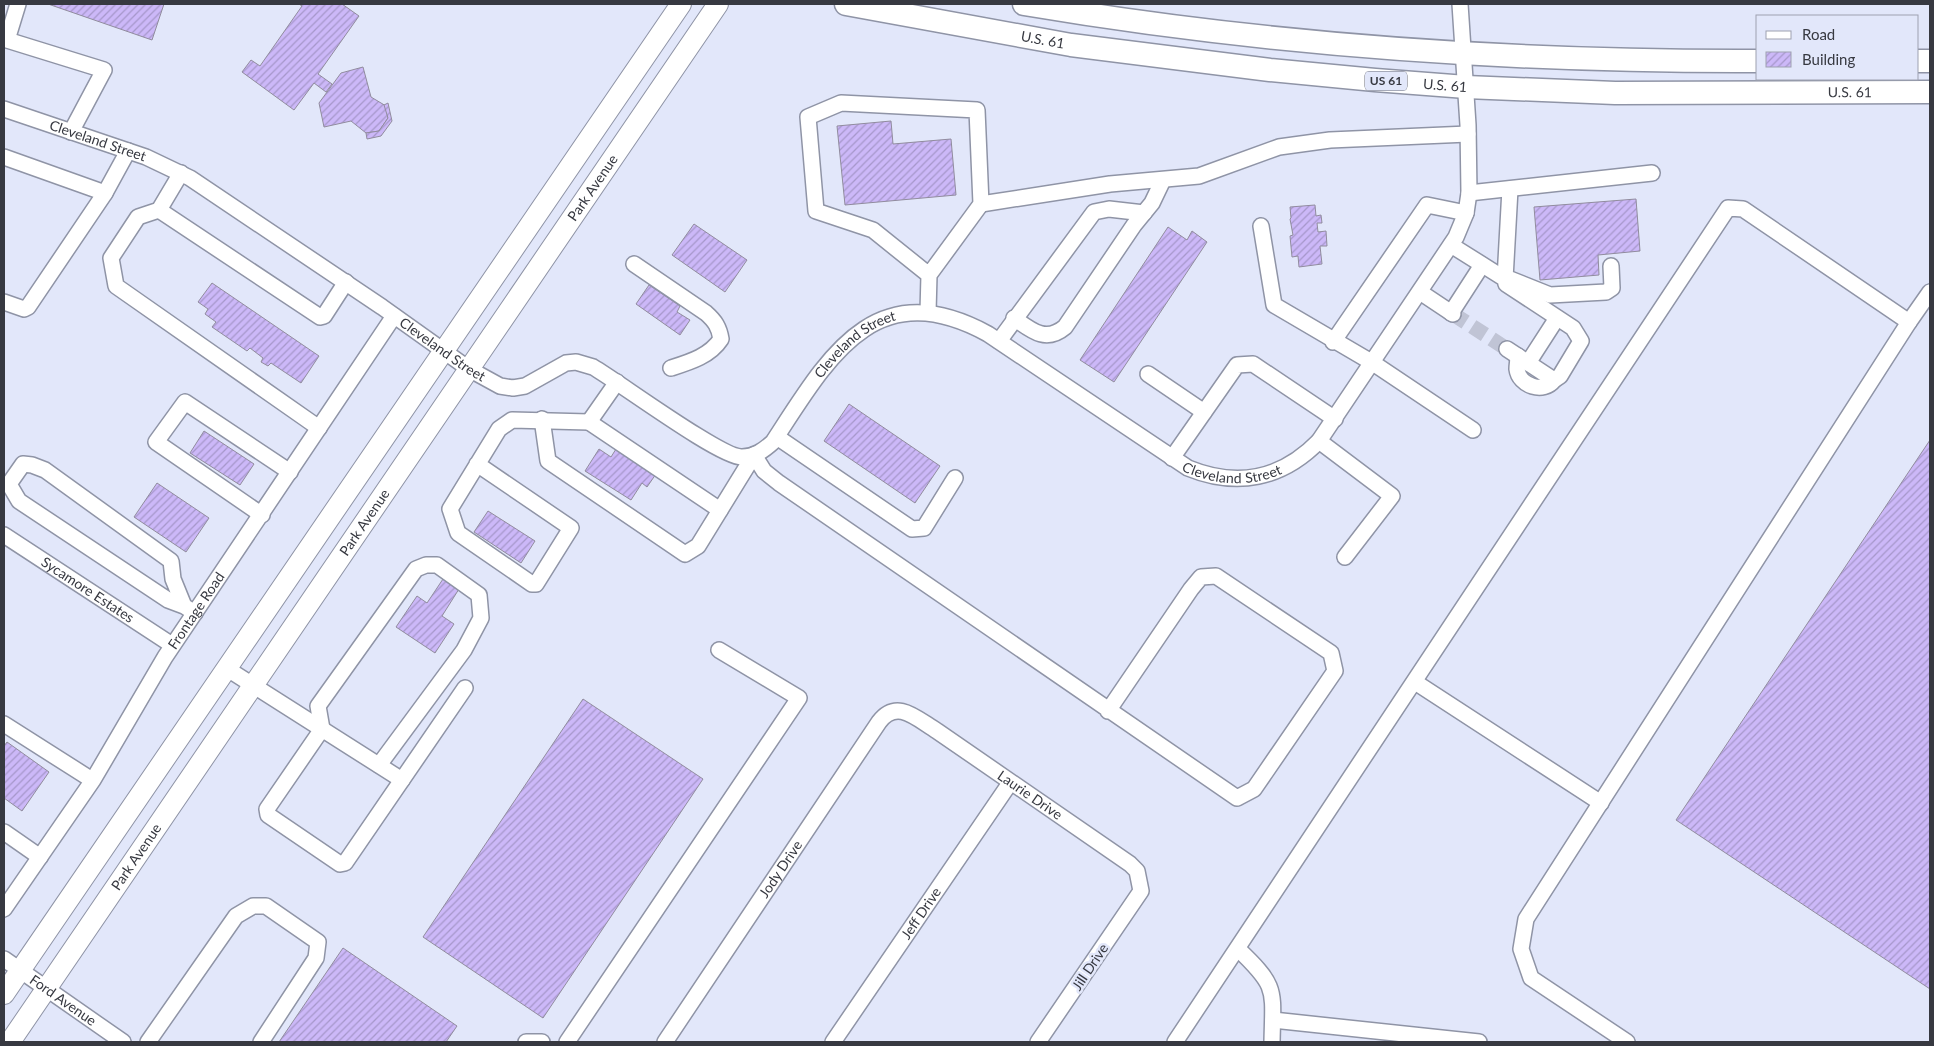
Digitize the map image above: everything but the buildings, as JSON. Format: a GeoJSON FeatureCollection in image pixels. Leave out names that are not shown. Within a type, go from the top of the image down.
{"type":"FeatureCollection","features":[{"type":"Feature","properties":{"kind":"highway","name":"U.S. 61"},"geometry":{"type":"LineString","coordinates":[[846,4],[978,29],[1166,58],[1270,70],[1466,87],[1701,94],[1930,92]]}},
{"type":"Feature","properties":{"kind":"highway"},"geometry":{"type":"LineString","coordinates":[[1024,4],[1195,29],[1359,46],[1464,54],[1607,60],[1756,61]]}},
{"type":"Feature","properties":{"kind":"main road"},"geometry":{"type":"LineString","coordinates":[[4,994],[12,964],[226,668],[680,4]]}},
{"type":"Feature","properties":{"kind":"main road","name":"Park Avenue"},"geometry":{"type":"LineString","coordinates":[[10,1042],[718,4]]}},
{"type":"Feature","properties":{"kind":"street"},"geometry":{"type":"LineString","coordinates":[[18,4],[8,40],[104,70],[71,132]]}},
{"type":"Feature","properties":{"kind":"street","name":"Cleveland Street"},"geometry":{"type":"LineString","coordinates":[[4,109],[128,151],[181,173],[346,282],[469,369],[500,386],[513,388],[525,386],[560,366],[576,362],[593,367],[717,448],[741,457],[754,455],[763,451],[777,437],[832,356],[853,335],[877,321],[910,313],[928,312],[963,320],[999,341],[1172,458],[1206,475],[1225,478],[1253,478],[1289,465],[1306,454],[1319,441],[1451,245],[1466,213],[1469,193],[1468,134],[1460,4]]}},
{"type":"Feature","properties":{"kind":"street"},"geometry":{"type":"LineString","coordinates":[[928,312],[929,274],[981,204],[977,110],[841,103],[808,117],[816,211],[873,230],[929,274]]}},
{"type":"Feature","properties":{"kind":"street"},"geometry":{"type":"LineString","coordinates":[[981,204],[1110,184],[1199,176],[1279,147],[1330,140],[1468,134]]}},
{"type":"Feature","properties":{"kind":"street"},"geometry":{"type":"LineString","coordinates":[[4,302],[24,309],[28,307],[105,193],[128,151]]}},
{"type":"Feature","properties":{"kind":"street"},"geometry":{"type":"LineString","coordinates":[[4,158],[105,193]]}},
{"type":"Feature","properties":{"kind":"street"},"geometry":{"type":"LineString","coordinates":[[181,173],[159,210],[138,217],[111,258],[116,286],[320,428]]}},
{"type":"Feature","properties":{"kind":"street"},"geometry":{"type":"LineString","coordinates":[[1469,193],[1652,173]]}},
{"type":"Feature","properties":{"kind":"street"},"geometry":{"type":"LineString","coordinates":[[1014,318],[1036,334],[1057,333],[1065,327],[1152,203],[1163,180]]}},
{"type":"Feature","properties":{"kind":"street"},"geometry":{"type":"LineString","coordinates":[[1510,189],[1506,284],[1557,318],[1572,328],[1581,341],[1560,376],[1554,380],[1517,356],[1557,318]]}},
{"type":"Feature","properties":{"kind":"street"},"geometry":{"type":"LineString","coordinates":[[1333,342],[1427,205],[1466,213]]}},
{"type":"Feature","properties":{"kind":"street"},"geometry":{"type":"LineString","coordinates":[[1175,1042],[1728,208],[1743,209],[1909,322]]}},
{"type":"Feature","properties":{"kind":"street"},"geometry":{"type":"LineString","coordinates":[[999,341],[1014,318],[1094,212],[1109,209],[1144,213]]}},
{"type":"Feature","properties":{"kind":"street"},"geometry":{"type":"LineString","coordinates":[[159,210],[320,317],[324,316],[346,282]]}},
{"type":"Feature","properties":{"kind":"street"},"geometry":{"type":"LineString","coordinates":[[1261,226],[1274,305],[1333,342],[1373,363],[1473,430]]}},
{"type":"Feature","properties":{"kind":"street"},"geometry":{"type":"LineString","coordinates":[[1451,245],[1505,278],[1550,295],[1606,292],[1612,288],[1611,266]]}},
{"type":"Feature","properties":{"kind":"street"},"geometry":{"type":"LineString","coordinates":[[634,264],[706,313],[716,321],[719,329],[721,339],[707,353],[693,361],[671,368]]}},
{"type":"Feature","properties":{"kind":"street"},"geometry":{"type":"LineString","coordinates":[[1420,292],[1452,314],[1482,264]]}},
{"type":"Feature","properties":{"kind":"street"},"geometry":{"type":"LineString","coordinates":[[1627,1042],[1530,978],[1521,949],[1526,919],[1930,292]]}},
{"type":"Feature","properties":{"kind":"street","name":"Frontage Road"},"geometry":{"type":"LineString","coordinates":[[4,909],[92,780],[172,645],[189,609],[262,514],[394,316]]}},
{"type":"Feature","properties":{"kind":"street"},"geometry":{"type":"LineString","coordinates":[[1172,458],[1237,365],[1254,364],[1335,419]]}},
{"type":"Feature","properties":{"kind":"street"},"geometry":{"type":"LineString","coordinates":[[1148,374],[1204,412]]}},
{"type":"Feature","properties":{"kind":"street"},"geometry":{"type":"LineString","coordinates":[[589,422],[617,382]]}},
{"type":"Feature","properties":{"kind":"street"},"geometry":{"type":"LineString","coordinates":[[262,514],[156,442],[185,402],[290,472]]}},
{"type":"Feature","properties":{"kind":"street"},"geometry":{"type":"LineString","coordinates":[[542,419],[548,461],[685,554],[698,546],[754,455],[764,470],[778,484],[1108,711],[1237,798],[1254,789],[1335,672],[1331,654],[1216,576],[1201,577],[1108,711]]}},
{"type":"Feature","properties":{"kind":"street"},"geometry":{"type":"LineString","coordinates":[[477,464],[571,528],[536,584],[532,584],[458,533],[450,509],[477,464],[499,429],[512,420],[542,419],[589,422],[720,510]]}},
{"type":"Feature","properties":{"kind":"street"},"geometry":{"type":"LineString","coordinates":[[777,437],[912,529],[924,528],[955,478]]}},
{"type":"Feature","properties":{"kind":"street"},"geometry":{"type":"LineString","coordinates":[[1319,441],[1392,496],[1345,557]]}},
{"type":"Feature","properties":{"kind":"street"},"geometry":{"type":"LineString","coordinates":[[23,464],[46,470],[171,561],[173,579],[189,609],[168,600],[19,501],[9,484],[23,464]]}},
{"type":"Feature","properties":{"kind":"street","name":"Sycamore Estates"},"geometry":{"type":"LineString","coordinates":[[4,535],[172,645]]}},
{"type":"Feature","properties":{"kind":"street"},"geometry":{"type":"LineString","coordinates":[[378,765],[464,650],[481,618],[479,594],[437,565],[426,565],[416,569],[318,706],[322,729],[266,812],[340,864],[345,863],[465,688]]}},
{"type":"Feature","properties":{"kind":"street"},"geometry":{"type":"LineString","coordinates":[[567,1042],[799,698],[719,650]]}},
{"type":"Feature","properties":{"kind":"street"},"geometry":{"type":"LineString","coordinates":[[226,668],[402,780]]}},
{"type":"Feature","properties":{"kind":"street"},"geometry":{"type":"LineString","coordinates":[[1415,682],[1601,803]]}},
{"type":"Feature","properties":{"kind":"street","name":"Jody Drive"},"geometry":{"type":"LineString","coordinates":[[665,1042],[879,722],[889,711],[905,711]]}},
{"type":"Feature","properties":{"kind":"street","name":"Laurie Drive"},"geometry":{"type":"LineString","coordinates":[[905,711],[1130,864],[1137,871],[1141,891]]}},
{"type":"Feature","properties":{"kind":"street"},"geometry":{"type":"LineString","coordinates":[[4,724],[92,780]]}},
{"type":"Feature","properties":{"kind":"street","name":"Jeff Drive"},"geometry":{"type":"LineString","coordinates":[[833,1042],[1010,783]]}},
{"type":"Feature","properties":{"kind":"street"},"geometry":{"type":"LineString","coordinates":[[4,832],[40,857]]}},
{"type":"Feature","properties":{"kind":"street","name":"Jill Drive"},"geometry":{"type":"LineString","coordinates":[[1038,1042],[1141,891]]}},
{"type":"Feature","properties":{"kind":"street"},"geometry":{"type":"LineString","coordinates":[[148,1042],[236,916],[253,906],[266,906],[318,942],[316,958],[260,1042]]}},
{"type":"Feature","properties":{"kind":"street"},"geometry":{"type":"LineString","coordinates":[[1238,949],[1262,972],[1270,984],[1273,995],[1272,1042]]}},
{"type":"Feature","properties":{"kind":"street","name":"Ford Avenue"},"geometry":{"type":"LineString","coordinates":[[12,964],[122,1042]]}},
{"type":"Feature","properties":{"kind":"street"},"geometry":{"type":"LineString","coordinates":[[1272,1020],[1479,1042]]}},
{"type":"Feature","properties":{"kind":"street"},"geometry":{"type":"LineString","coordinates":[[526,1042],[542,1042]]}},
{"type":"Feature","properties":{"kind":"tunnel"},"geometry":{"type":"LineString","coordinates":[[1453,314],[1507,349]]}}]}
